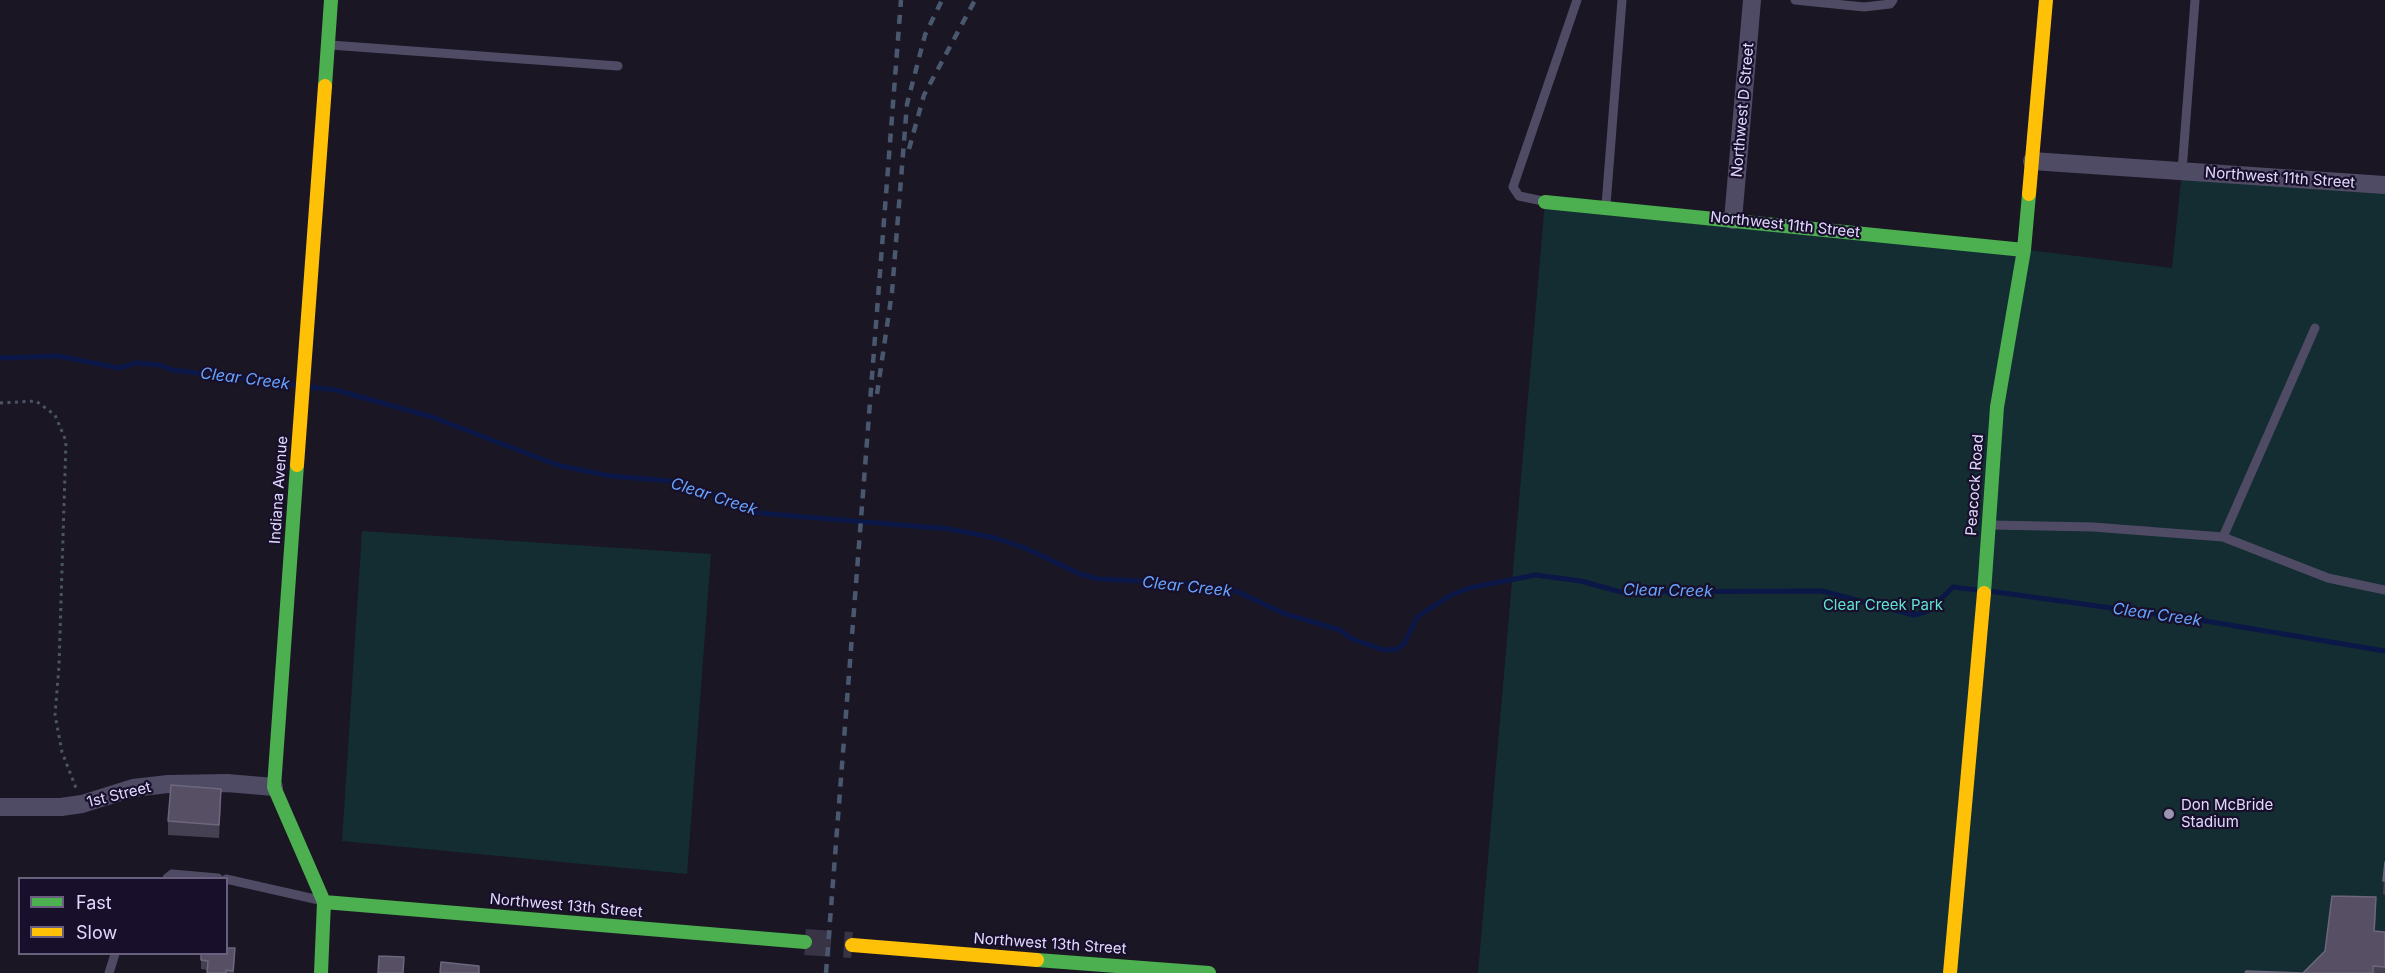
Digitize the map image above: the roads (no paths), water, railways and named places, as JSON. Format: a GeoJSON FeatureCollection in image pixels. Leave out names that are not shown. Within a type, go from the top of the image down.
{"type":"FeatureCollection","features":[{"type":"Feature","properties":{"kind":"street","name":"Indiana Avenue"},"geometry":{"type":"LineString","coordinates":[[321,973],[324,902],[274,787],[331,0]]}},
{"type":"Feature","properties":{"kind":"street","name":"Northwest D Street"},"geometry":{"type":"LineString","coordinates":[[1733,220],[1752,0]]}},
{"type":"Feature","properties":{"kind":"street","name":"Peacock Road"},"geometry":{"type":"LineString","coordinates":[[1950,973],[1989,531],[1997,407],[2025,250],[2046,0]]}},
{"type":"Feature","properties":{"kind":"street","name":"Northwest 11th Street"},"geometry":{"type":"LineString","coordinates":[[2032,161],[2385,185]]}},
{"type":"Feature","properties":{"kind":"street","name":"Northwest 11th Street"},"geometry":{"type":"LineString","coordinates":[[1545,202],[2025,250]]}},
{"type":"Feature","properties":{"kind":"street","name":"1st Street"},"geometry":{"type":"LineString","coordinates":[[0,807],[37,809],[82,804],[133,788],[168,784],[227,783],[274,787]]}},
{"type":"Feature","properties":{"kind":"street","name":"Northwest 13th Street"},"geometry":{"type":"LineString","coordinates":[[324,902],[805,942]]}},
{"type":"Feature","properties":{"kind":"street","name":"Northwest 13th Street"},"geometry":{"type":"LineString","coordinates":[[852,945],[1022,966],[1209,973]]}},
{"type":"Feature","properties":{"kind":"lane"},"geometry":{"type":"LineString","coordinates":[[1545,202],[1527,200],[1519,196],[1513,187],[1577,0]]}},
{"type":"Feature","properties":{"kind":"lane"},"geometry":{"type":"LineString","coordinates":[[1606,208],[1622,0]]}},
{"type":"Feature","properties":{"kind":"lane"},"geometry":{"type":"LineString","coordinates":[[1795,0],[1864,7],[1890,4],[1893,0]]}},
{"type":"Feature","properties":{"kind":"lane"},"geometry":{"type":"LineString","coordinates":[[2182,171],[2195,0]]}},
{"type":"Feature","properties":{"kind":"lane"},"geometry":{"type":"LineString","coordinates":[[328,45],[618,66]]}},
{"type":"Feature","properties":{"kind":"lane"},"geometry":{"type":"LineString","coordinates":[[2223,537],[2315,328]]}},
{"type":"Feature","properties":{"kind":"lane"},"geometry":{"type":"LineString","coordinates":[[1989,531],[2093,527],[2223,537],[2328,578],[2385,590]]}},
{"type":"Feature","properties":{"kind":"lane"},"geometry":{"type":"LineString","coordinates":[[169,877],[172,874],[200,877]]}},
{"type":"Feature","properties":{"kind":"lane"},"geometry":{"type":"LineString","coordinates":[[228,879],[324,902]]}},
{"type":"Feature","properties":{"kind":"lane"},"geometry":{"type":"LineString","coordinates":[[109,973],[115,955]]}},
{"type":"Feature","properties":{"kind":"waterway","name":"Clear Creek"},"geometry":{"type":"LineString","coordinates":[[0,358],[58,356],[119,368],[136,363],[160,365],[172,370],[297,385]]}},
{"type":"Feature","properties":{"kind":"waterway","name":"Clear Creek"},"geometry":{"type":"LineString","coordinates":[[309,387],[336,390],[432,417],[557,465],[610,476],[671,481],[706,491],[758,513],[949,529],[995,538],[1025,548],[1080,574],[1099,579],[1185,583],[1236,591],[1285,614],[1340,630],[1352,639],[1384,650],[1397,649],[1404,644],[1417,617],[1451,595],[1469,588],[1535,575],[1581,581],[1621,592],[1822,591],[1914,615],[1928,611],[1953,587],[1977,590]]}},
{"type":"Feature","properties":{"kind":"waterway","name":"Clear Creek"},"geometry":{"type":"LineString","coordinates":[[1989,591],[2212,622],[2385,651]]}},
{"type":"Feature","properties":{"kind":"tunnel"},"geometry":{"type":"LineString","coordinates":[[805,942],[852,945]]}},
{"type":"Feature","properties":{"kind":"railway"},"geometry":{"type":"LineString","coordinates":[[826,973],[901,0]]}},
{"type":"Feature","properties":{"kind":"railway"},"geometry":{"type":"LineString","coordinates":[[877,394],[892,292],[907,104],[925,35],[942,0]]}},
{"type":"Feature","properties":{"kind":"railway"},"geometry":{"type":"LineString","coordinates":[[909,149],[924,95],[975,0]]}},
{"type":"Feature","properties":{"kind":"place","name":"Don McBride Stadium"},"geometry":{"type":"Point","coordinates":[2169,814]}},
{"type":"Feature","properties":{"kind":"park label","name":"Clear Creek Park"},"geometry":{"type":"Point","coordinates":[1883,605]}}]}
